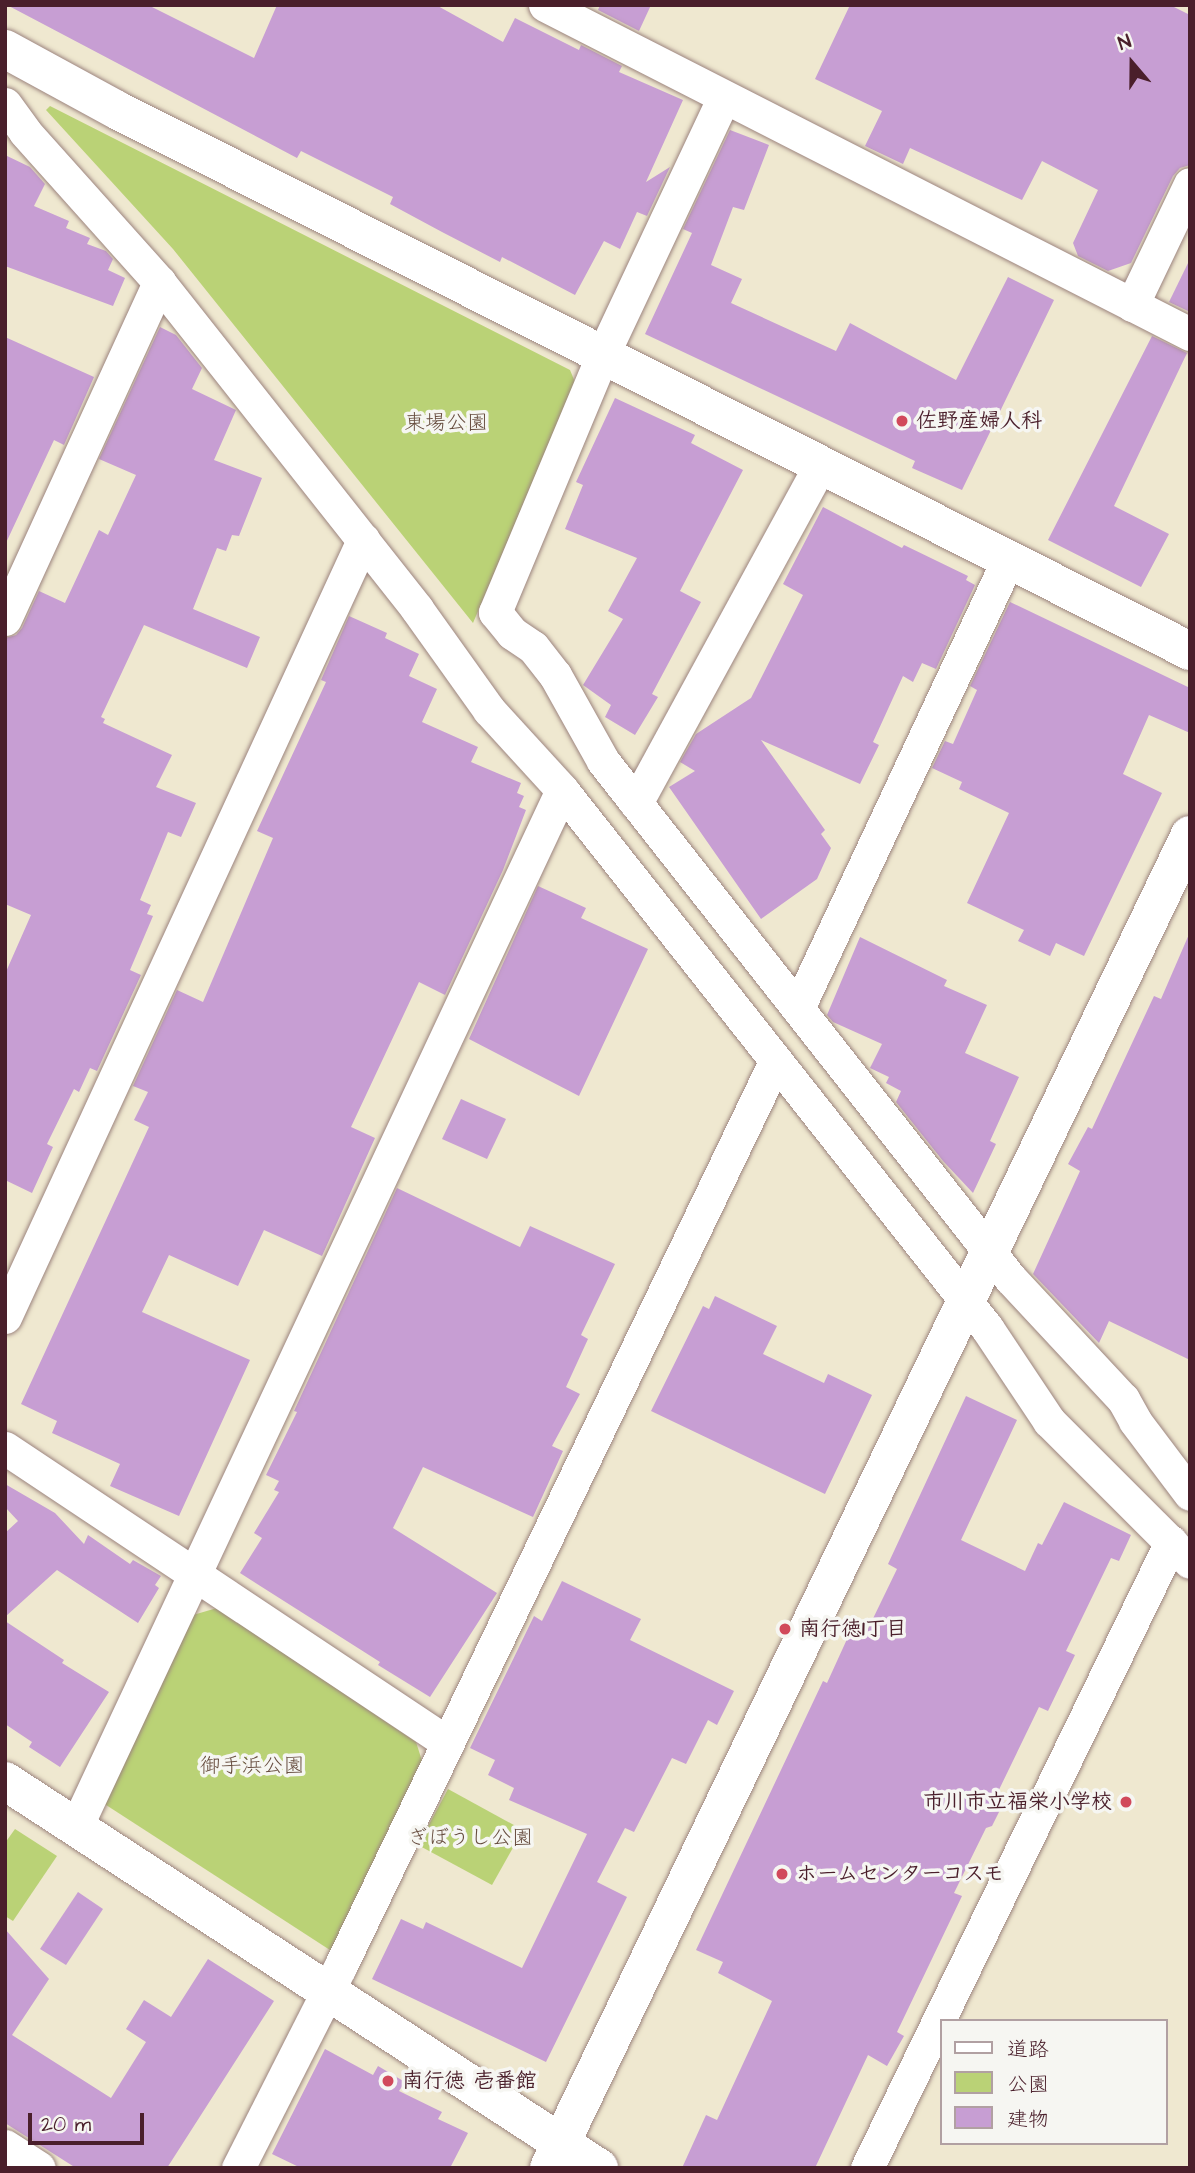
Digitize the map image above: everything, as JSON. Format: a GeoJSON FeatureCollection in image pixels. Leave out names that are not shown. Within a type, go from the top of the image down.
{"type":"FeatureCollection","features":[{"type":"Feature","properties":{"kind":"street"},"geometry":{"type":"LineString","coordinates":[[545,5],[1190,334]]}},
{"type":"Feature","properties":{"kind":"street"},"geometry":{"type":"LineString","coordinates":[[5,48],[117,110],[1190,651]]}},
{"type":"Feature","properties":{"kind":"street"},"geometry":{"type":"LineString","coordinates":[[724,97],[603,354],[495,612],[512,633],[533,647],[555,675],[603,761],[990,1252],[1066,1342],[1123,1399],[1136,1422],[1190,1494]]}},
{"type":"Feature","properties":{"kind":"street"},"geometry":{"type":"LineString","coordinates":[[5,104],[25,132],[159,282],[417,609],[489,710],[562,790],[987,1328],[1049,1422],[1180,1552],[943,2019]]}},
{"type":"Feature","properties":{"kind":"street"},"geometry":{"type":"LineString","coordinates":[[1132,305],[1190,184]]}},
{"type":"Feature","properties":{"kind":"street"},"geometry":{"type":"LineString","coordinates":[[5,619],[159,282]]}},
{"type":"Feature","properties":{"kind":"street"},"geometry":{"type":"LineString","coordinates":[[636,803],[821,463]]}},
{"type":"Feature","properties":{"kind":"street"},"geometry":{"type":"LineString","coordinates":[[5,1317],[363,540]]}},
{"type":"Feature","properties":{"kind":"street"},"geometry":{"type":"LineString","coordinates":[[797,1008],[1009,558]]}},
{"type":"Feature","properties":{"kind":"street"},"geometry":{"type":"LineString","coordinates":[[76,1827],[562,790]]}},
{"type":"Feature","properties":{"kind":"street"},"geometry":{"type":"LineString","coordinates":[[555,2155],[1190,835]]}},
{"type":"Feature","properties":{"kind":"street"},"geometry":{"type":"LineString","coordinates":[[239,2168],[328,1991],[775,1062]]}},
{"type":"Feature","properties":{"kind":"street"},"geometry":{"type":"LineString","coordinates":[[5,1448],[448,1743]]}},
{"type":"Feature","properties":{"kind":"street"},"geometry":{"type":"LineString","coordinates":[[5,1781],[328,1991],[555,2155],[599,2168]]}},
{"type":"Feature","properties":{"kind":"street"},"geometry":{"type":"LineString","coordinates":[[867,2168],[940,2024]]}},
{"type":"Feature","properties":{"kind":"street"},"geometry":{"type":"LineString","coordinates":[[5,2146],[39,2168]]}},
{"type":"Feature","properties":{"kind":"green space","name":"東場公園"},"geometry":{"type":"Polygon","coordinates":[[[50,106],[570,370],[575,382],[473,623],[173,249],[46,110],[50,106]]]}},
{"type":"Feature","properties":{"kind":"green space","name":"御手浜公園"},"geometry":{"type":"Polygon","coordinates":[[[217,1608],[416,1742],[423,1764],[333,1952],[103,1803],[193,1615],[217,1608]]]}},
{"type":"Feature","properties":{"kind":"green space","name":"ぎぼうし公園"},"geometry":{"type":"Polygon","coordinates":[[[448,1789],[523,1830],[492,1885],[418,1845],[448,1789]]]}},
{"type":"Feature","properties":{"kind":"green space"},"geometry":{"type":"Polygon","coordinates":[[[15,1829],[57,1856],[13,1921],[5,1916],[5,1843],[15,1829]]]}},
{"type":"Feature","properties":{"kind":"building"},"geometry":{"type":"Polygon","coordinates":[[[7,5],[148,5],[254,58],[277,5],[436,5],[503,42],[515,18],[579,50],[581,45],[622,66],[619,72],[683,100],[646,182],[670,167],[647,216],[637,212],[620,249],[604,241],[575,295],[502,257],[500,262],[390,204],[393,197],[301,151],[297,158],[7,5]]]}},
{"type":"Feature","properties":{"kind":"building"},"geometry":{"type":"Polygon","coordinates":[[[600,5],[651,5],[639,31],[598,10],[600,5]]]}},
{"type":"Feature","properties":{"kind":"building"},"geometry":{"type":"Polygon","coordinates":[[[850,5],[1170,5],[1190,15],[1190,165],[1180,168],[1173,176],[1131,263],[1108,271],[1078,256],[1073,243],[1098,190],[1042,161],[1022,200],[910,148],[903,164],[865,146],[882,111],[815,79],[850,5]]]}},
{"type":"Feature","properties":{"kind":"building"},"geometry":{"type":"Polygon","coordinates":[[[730,130],[769,145],[744,210],[733,207],[711,265],[742,279],[731,303],[836,351],[850,323],[956,380],[1008,277],[1054,300],[962,490],[912,468],[915,461],[645,334],[692,233],[683,229],[730,130]]]}},
{"type":"Feature","properties":{"kind":"building"},"geometry":{"type":"Polygon","coordinates":[[[5,155],[30,167],[45,184],[34,206],[69,221],[66,228],[90,238],[87,244],[106,251],[113,259],[108,270],[125,278],[113,306],[5,266],[5,155]]]}},
{"type":"Feature","properties":{"kind":"building"},"geometry":{"type":"Polygon","coordinates":[[[1190,259],[1190,312],[1169,302],[1190,259]]]}},
{"type":"Feature","properties":{"kind":"building"},"geometry":{"type":"Polygon","coordinates":[[[160,327],[176,335],[202,368],[192,389],[236,410],[214,460],[262,478],[239,536],[232,535],[226,551],[217,548],[193,609],[260,637],[247,668],[144,625],[101,717],[105,719],[103,723],[172,755],[156,787],[196,803],[181,837],[168,832],[140,900],[151,905],[147,914],[153,916],[130,970],[141,975],[97,1071],[90,1068],[79,1092],[74,1089],[47,1144],[53,1147],[32,1193],[5,1180],[5,974],[31,915],[5,904],[5,638],[16,635],[22,628],[39,591],[65,603],[99,530],[108,535],[136,475],[99,459],[160,327]]]}},
{"type":"Feature","properties":{"kind":"building"},"geometry":{"type":"Polygon","coordinates":[[[1152,336],[1187,353],[1114,506],[1169,534],[1141,587],[1048,540],[1152,336]]]}},
{"type":"Feature","properties":{"kind":"building"},"geometry":{"type":"Polygon","coordinates":[[[5,337],[94,377],[64,445],[54,440],[5,545],[5,337]]]}},
{"type":"Feature","properties":{"kind":"building"},"geometry":{"type":"Polygon","coordinates":[[[615,398],[695,435],[691,443],[743,470],[680,591],[701,602],[652,694],[658,697],[635,735],[605,717],[611,705],[583,685],[623,619],[608,611],[637,558],[565,529],[583,485],[576,482],[615,398]]]}},
{"type":"Feature","properties":{"kind":"building"},"geometry":{"type":"Polygon","coordinates":[[[823,507],[902,548],[904,545],[968,576],[966,580],[975,585],[936,669],[922,663],[913,682],[903,676],[873,742],[879,745],[860,784],[761,740],[825,830],[821,834],[831,848],[817,879],[761,919],[669,787],[695,771],[680,762],[696,734],[751,698],[803,595],[783,584],[823,507]]]}},
{"type":"Feature","properties":{"kind":"building"},"geometry":{"type":"Polygon","coordinates":[[[1010,602],[1190,688],[1190,733],[1149,715],[1123,774],[1162,793],[1084,956],[1056,943],[1050,956],[1018,941],[1024,930],[967,903],[1009,813],[959,789],[962,782],[932,768],[945,741],[953,744],[977,690],[970,686],[1010,602]]]}},
{"type":"Feature","properties":{"kind":"building"},"geometry":{"type":"Polygon","coordinates":[[[349,616],[387,633],[385,638],[419,654],[409,676],[437,689],[422,722],[478,747],[471,762],[521,783],[517,793],[524,796],[519,807],[526,810],[503,870],[445,995],[419,982],[351,1127],[375,1138],[322,1256],[264,1230],[238,1286],[169,1255],[142,1312],[250,1360],[179,1516],[110,1486],[120,1464],[52,1433],[57,1421],[21,1404],[149,1127],[134,1120],[148,1092],[133,1086],[177,990],[203,1002],[273,838],[257,831],[326,682],[321,680],[349,616]]]}},
{"type":"Feature","properties":{"kind":"building"},"geometry":{"type":"Polygon","coordinates":[[[538,886],[586,908],[581,918],[648,949],[579,1096],[469,1039],[538,886]]]}},
{"type":"Feature","properties":{"kind":"building"},"geometry":{"type":"Polygon","coordinates":[[[1190,932],[1190,1360],[1109,1321],[1099,1343],[1033,1274],[1080,1171],[1068,1164],[1088,1127],[1092,1129],[1154,996],[1161,999],[1190,932]]]}},
{"type":"Feature","properties":{"kind":"building"},"geometry":{"type":"Polygon","coordinates":[[[860,937],[947,980],[944,986],[987,1005],[965,1053],[1019,1077],[990,1141],[996,1144],[973,1193],[943,1161],[896,1102],[901,1091],[886,1083],[889,1077],[870,1068],[882,1044],[833,1022],[827,1015],[860,937]]]}},
{"type":"Feature","properties":{"kind":"building"},"geometry":{"type":"Polygon","coordinates":[[[461,1099],[506,1119],[487,1159],[442,1139],[461,1099]]]}},
{"type":"Feature","properties":{"kind":"building"},"geometry":{"type":"Polygon","coordinates":[[[397,1188],[520,1247],[530,1226],[615,1264],[581,1335],[588,1339],[566,1387],[580,1394],[552,1446],[563,1451],[533,1517],[423,1467],[393,1528],[497,1593],[430,1697],[240,1573],[262,1538],[254,1533],[279,1492],[274,1490],[279,1481],[266,1475],[397,1188]]]}},
{"type":"Feature","properties":{"kind":"building"},"geometry":{"type":"Polygon","coordinates":[[[715,1296],[777,1326],[763,1354],[824,1383],[828,1374],[872,1395],[825,1494],[651,1411],[703,1306],[709,1309],[715,1296]]]}},
{"type":"Feature","properties":{"kind":"building"},"geometry":{"type":"Polygon","coordinates":[[[966,1396],[1017,1420],[961,1540],[1025,1571],[1038,1543],[1042,1545],[1064,1502],[1131,1535],[1119,1561],[1111,1558],[1066,1651],[1075,1655],[1048,1711],[1039,1707],[995,1798],[1004,1802],[992,1826],[986,1828],[954,1893],[962,1896],[897,2032],[904,2036],[887,2066],[868,2055],[815,2168],[682,2168],[706,2115],[717,2120],[772,2001],[718,1973],[723,1962],[696,1950],[823,1681],[827,1683],[853,1626],[866,1633],[897,1569],[888,1564],[966,1396]]]}},
{"type":"Feature","properties":{"kind":"building"},"geometry":{"type":"Polygon","coordinates":[[[5,1484],[55,1513],[84,1544],[88,1535],[130,1564],[133,1560],[161,1576],[155,1585],[159,1588],[138,1623],[57,1570],[5,1617],[5,1533],[18,1521],[5,1507],[5,1484]]]}},
{"type":"Feature","properties":{"kind":"building"},"geometry":{"type":"Polygon","coordinates":[[[562,1581],[641,1619],[630,1640],[734,1691],[717,1725],[708,1720],[686,1764],[672,1758],[634,1832],[625,1828],[597,1882],[627,1897],[546,2062],[372,1979],[401,1919],[423,1929],[426,1922],[522,1968],[587,1834],[509,1800],[514,1788],[488,1775],[495,1760],[470,1748],[534,1616],[542,1621],[562,1581]]]}},
{"type":"Feature","properties":{"kind":"building"},"geometry":{"type":"Polygon","coordinates":[[[5,1621],[64,1660],[62,1663],[109,1692],[60,1767],[29,1747],[32,1742],[5,1724],[5,1621]]]}},
{"type":"Feature","properties":{"kind":"building"},"geometry":{"type":"Polygon","coordinates":[[[78,1892],[103,1909],[66,1965],[40,1949],[78,1892]]]}},
{"type":"Feature","properties":{"kind":"building"},"geometry":{"type":"Polygon","coordinates":[[[5,1929],[49,1979],[12,2035],[111,2098],[146,2042],[126,2029],[144,2000],[171,2017],[208,1959],[274,2001],[167,2168],[76,2168],[5,2123],[5,1929]]]}},
{"type":"Feature","properties":{"kind":"building"},"geometry":{"type":"Polygon","coordinates":[[[325,2049],[373,2075],[378,2066],[405,2082],[399,2091],[442,2112],[438,2119],[468,2133],[450,2168],[301,2168],[272,2154],[325,2049]]]}},
{"type":"Feature","properties":{"kind":"place","name":"佐野産婦人科"},"geometry":{"type":"Point","coordinates":[902,421]}},
{"type":"Feature","properties":{"kind":"place","name":"南行徳1丁目"},"geometry":{"type":"Point","coordinates":[785,1629]}},
{"type":"Feature","properties":{"kind":"place","name":"市川市立福栄小学校"},"geometry":{"type":"Point","coordinates":[1126,1802]}},
{"type":"Feature","properties":{"kind":"place","name":"ホームセンターコスモ"},"geometry":{"type":"Point","coordinates":[782,1874]}},
{"type":"Feature","properties":{"kind":"place","name":"南行徳 壱番館"},"geometry":{"type":"Point","coordinates":[388,2081]}}]}
